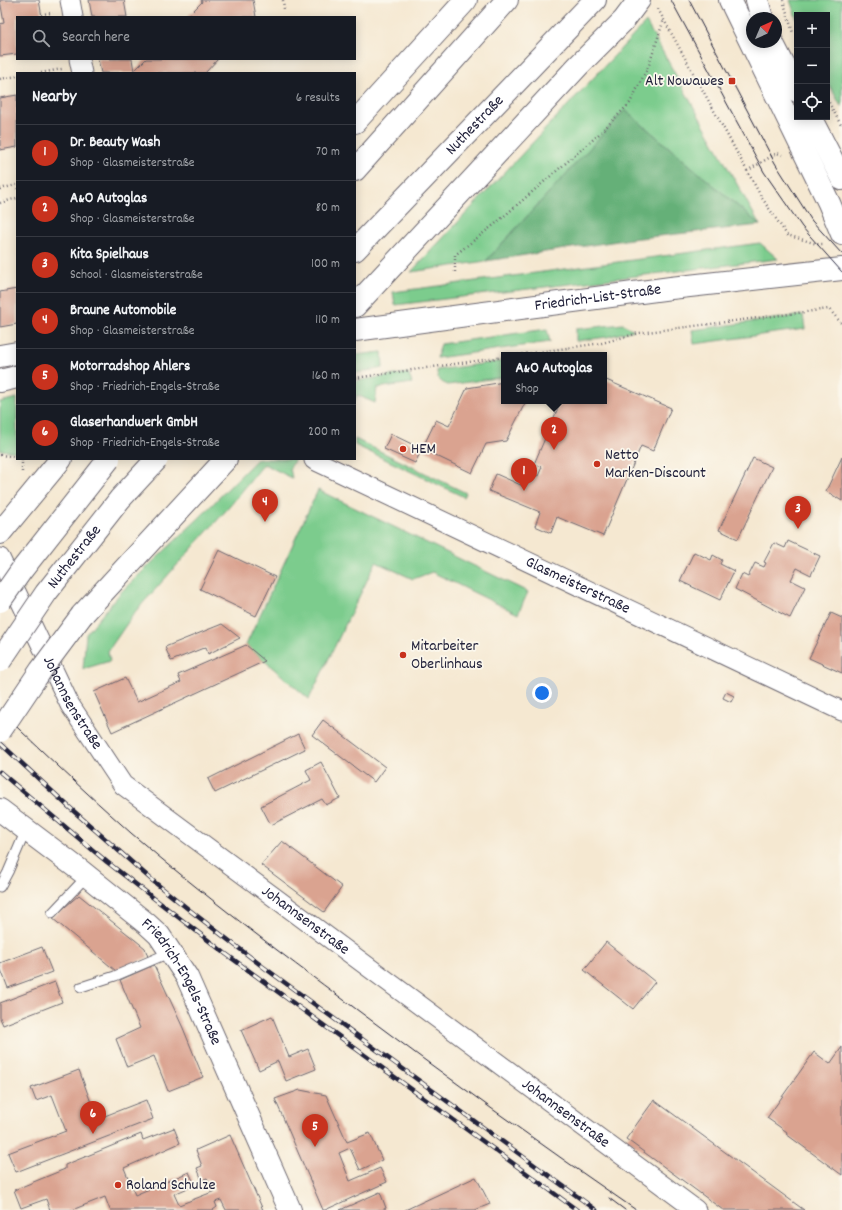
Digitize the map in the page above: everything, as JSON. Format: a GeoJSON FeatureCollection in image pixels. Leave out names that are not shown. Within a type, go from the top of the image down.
{"type":"FeatureCollection","features":[{"type":"Feature","properties":{"kind":"main road"},"geometry":{"type":"LineString","coordinates":[[356,121],[466,0]]}},
{"type":"Feature","properties":{"kind":"main road"},"geometry":{"type":"LineString","coordinates":[[356,169],[508,0]]}},
{"type":"Feature","properties":{"kind":"main road","name":"Nuthestraße"},"geometry":{"type":"LineString","coordinates":[[356,249],[595,0]]}},
{"type":"Feature","properties":{"kind":"main road"},"geometry":{"type":"LineString","coordinates":[[730,0],[829,203],[833,239]]}},
{"type":"Feature","properties":{"kind":"main road"},"geometry":{"type":"LineString","coordinates":[[756,0],[760,12]]}},
{"type":"Feature","properties":{"kind":"main road"},"geometry":{"type":"LineString","coordinates":[[356,305],[578,66],[624,20],[648,3]]}},
{"type":"Feature","properties":{"kind":"main road"},"geometry":{"type":"LineString","coordinates":[[775,48],[794,85]]}},
{"type":"Feature","properties":{"kind":"main road"},"geometry":{"type":"LineString","coordinates":[[812,120],[833,154],[842,179]]}},
{"type":"Feature","properties":{"kind":"main road","name":"Friedrich-List-Straße"},"geometry":{"type":"LineString","coordinates":[[356,330],[650,291],[842,269]]}},
{"type":"Feature","properties":{"kind":"main road"},"geometry":{"type":"LineString","coordinates":[[0,356],[16,353]]}},
{"type":"Feature","properties":{"kind":"main road"},"geometry":{"type":"LineString","coordinates":[[0,533],[60,460]]}},
{"type":"Feature","properties":{"kind":"main road","name":"Nuthestraße"},"geometry":{"type":"LineString","coordinates":[[0,601],[21,571],[108,460]]}},
{"type":"Feature","properties":{"kind":"main road","name":"Nuthestraße"},"geometry":{"type":"LineString","coordinates":[[0,661],[46,593],[120,500],[155,460]]}},
{"type":"Feature","properties":{"kind":"main road"},"geometry":{"type":"LineString","coordinates":[[0,731],[40,670],[82,615],[225,460]]}},
{"type":"Feature","properties":{"kind":"main road","name":"Friedrich-Engels-Straße"},"geometry":{"type":"LineString","coordinates":[[0,810],[87,876],[159,935],[187,977],[290,1210]]}},
{"type":"Feature","properties":{"kind":"street"},"geometry":{"type":"LineString","coordinates":[[70,0],[72,16]]}},
{"type":"Feature","properties":{"kind":"street"},"geometry":{"type":"LineString","coordinates":[[79,60],[82,72]]}},
{"type":"Feature","properties":{"kind":"street","name":"Glasmeisterstraße"},"geometry":{"type":"LineString","coordinates":[[314,460],[842,711]]}},
{"type":"Feature","properties":{"kind":"street","name":"Johannsenstraße"},"geometry":{"type":"LineString","coordinates":[[0,558],[70,705],[123,785],[696,1210]]}},
{"type":"Feature","properties":{"kind":"lane"},"geometry":{"type":"LineString","coordinates":[[0,887],[26,830]]}},
{"type":"Feature","properties":{"kind":"lane"},"geometry":{"type":"LineString","coordinates":[[52,913],[87,876]]}},
{"type":"Feature","properties":{"kind":"lane"},"geometry":{"type":"LineString","coordinates":[[82,987],[115,976],[171,952]]}},
{"type":"Feature","properties":{"kind":"path"},"geometry":{"type":"LineString","coordinates":[[283,0],[284,9]]}},
{"type":"Feature","properties":{"kind":"path"},"geometry":{"type":"LineString","coordinates":[[783,0],[794,35]]}},
{"type":"Feature","properties":{"kind":"path"},"geometry":{"type":"LineString","coordinates":[[648,3],[664,19],[762,198],[787,235],[817,244],[833,239]]}},
{"type":"Feature","properties":{"kind":"path"},"geometry":{"type":"LineString","coordinates":[[455,272],[455,255],[495,224],[596,137],[630,103],[650,65],[664,19]]}},
{"type":"Feature","properties":{"kind":"path"},"geometry":{"type":"LineString","coordinates":[[0,79],[16,76]]}},
{"type":"Feature","properties":{"kind":"path"},"geometry":{"type":"LineString","coordinates":[[830,105],[842,127]]}},
{"type":"Feature","properties":{"kind":"path"},"geometry":{"type":"LineString","coordinates":[[747,171],[777,154],[784,156]]}},
{"type":"Feature","properties":{"kind":"path"},"geometry":{"type":"LineString","coordinates":[[0,189],[16,185]]}},
{"type":"Feature","properties":{"kind":"path"},"geometry":{"type":"LineString","coordinates":[[0,203],[16,198]]}},
{"type":"Feature","properties":{"kind":"path"},"geometry":{"type":"LineString","coordinates":[[537,352],[602,342],[639,333],[829,308],[842,324]]}},
{"type":"Feature","properties":{"kind":"path"},"geometry":{"type":"LineString","coordinates":[[356,378],[501,357]]}},
{"type":"Feature","properties":{"kind":"path"},"geometry":{"type":"LineString","coordinates":[[0,455],[16,457]]}},
{"type":"Feature","properties":{"kind":"green space"},"geometry":{"type":"Polygon","coordinates":[[[790,0],[842,0],[842,108],[830,86],[830,12],[794,12],[790,0]]]}},
{"type":"Feature","properties":{"kind":"green space"},"geometry":{"type":"Polygon","coordinates":[[[646,22],[760,225],[625,110],[486,261],[411,272],[646,22]]]}},
{"type":"Feature","properties":{"kind":"green space"},"geometry":{"type":"Polygon","coordinates":[[[625,110],[760,225],[631,239],[486,261],[625,110]]]}},
{"type":"Feature","properties":{"kind":"green space"},"geometry":{"type":"Polygon","coordinates":[[[760,243],[778,259],[395,305],[393,292],[760,243]]]}},
{"type":"Feature","properties":{"kind":"green space"},"geometry":{"type":"Polygon","coordinates":[[[803,315],[805,329],[694,344],[692,330],[803,315]]]}},
{"type":"Feature","properties":{"kind":"green space"},"geometry":{"type":"Polygon","coordinates":[[[623,324],[634,330],[607,337],[576,341],[576,329],[623,324]]]}},
{"type":"Feature","properties":{"kind":"green space"},"geometry":{"type":"Polygon","coordinates":[[[547,329],[550,342],[437,358],[441,344],[547,329]]]}},
{"type":"Feature","properties":{"kind":"green space"},"geometry":{"type":"Polygon","coordinates":[[[382,352],[383,368],[356,373],[356,355],[382,352]]]}},
{"type":"Feature","properties":{"kind":"green space"},"geometry":{"type":"Polygon","coordinates":[[[501,361],[501,377],[448,385],[443,383],[438,378],[437,370],[501,361]]]}},
{"type":"Feature","properties":{"kind":"green space"},"geometry":{"type":"Polygon","coordinates":[[[408,373],[412,383],[377,388],[375,403],[357,395],[356,398],[356,381],[408,373]]]}},
{"type":"Feature","properties":{"kind":"green space"},"geometry":{"type":"Polygon","coordinates":[[[16,398],[16,452],[0,450],[0,402],[16,398]]]}},
{"type":"Feature","properties":{"kind":"green space"},"geometry":{"type":"Polygon","coordinates":[[[356,439],[466,493],[464,497],[356,445],[356,439]]]}},
{"type":"Feature","properties":{"kind":"green space"},"geometry":{"type":"Polygon","coordinates":[[[256,460],[294,460],[290,468],[292,478],[264,464],[230,506],[135,612],[108,651],[110,661],[83,669],[86,634],[122,591],[199,518],[256,460]]]}},
{"type":"Feature","properties":{"kind":"green space"},"geometry":{"type":"Polygon","coordinates":[[[318,490],[528,592],[518,614],[432,572],[413,579],[376,562],[309,699],[246,645],[318,490]]]}},
{"type":"Feature","properties":{"kind":"building"},"geometry":{"type":"Polygon","coordinates":[[[0,0],[39,0],[42,16],[16,16],[16,54],[0,56],[0,24],[4,23],[0,0]]]}},
{"type":"Feature","properties":{"kind":"building"},"geometry":{"type":"Polygon","coordinates":[[[89,0],[124,0],[127,16],[92,16],[89,0]]]}},
{"type":"Feature","properties":{"kind":"building"},"geometry":{"type":"Polygon","coordinates":[[[201,0],[253,0],[256,16],[188,16],[202,2],[201,0]]]}},
{"type":"Feature","properties":{"kind":"building"},"geometry":{"type":"Polygon","coordinates":[[[98,60],[132,60],[134,71],[145,60],[217,60],[206,72],[101,72],[98,60]]]}},
{"type":"Feature","properties":{"kind":"building"},"geometry":{"type":"Polygon","coordinates":[[[16,95],[16,147],[0,150],[0,98],[16,95]]]}},
{"type":"Feature","properties":{"kind":"building"},"geometry":{"type":"Polygon","coordinates":[[[16,289],[16,324],[0,327],[0,292],[16,289]]]}},
{"type":"Feature","properties":{"kind":"building","name":"Netto Marken-Discount"},"geometry":{"type":"Polygon","coordinates":[[[607,380],[671,408],[653,451],[641,446],[603,536],[557,517],[551,533],[535,526],[540,512],[489,491],[496,474],[523,486],[529,472],[538,476],[542,467],[534,464],[560,404],[607,404],[607,380]]]}},
{"type":"Feature","properties":{"kind":"building"},"geometry":{"type":"Polygon","coordinates":[[[501,382],[501,404],[524,404],[506,441],[486,444],[472,473],[422,449],[436,420],[449,426],[467,388],[501,382]]]}},
{"type":"Feature","properties":{"kind":"building","name":"HEM"},"geometry":{"type":"Polygon","coordinates":[[[391,434],[422,449],[415,463],[384,449],[391,434]]]}},
{"type":"Feature","properties":{"kind":"building"},"geometry":{"type":"Polygon","coordinates":[[[842,457],[842,501],[826,491],[842,457]]]}},
{"type":"Feature","properties":{"kind":"building"},"geometry":{"type":"Polygon","coordinates":[[[753,458],[772,467],[738,539],[719,530],[753,458]]]}},
{"type":"Feature","properties":{"kind":"building"},"geometry":{"type":"Polygon","coordinates":[[[788,541],[820,556],[811,575],[797,568],[791,580],[805,587],[790,618],[735,589],[742,574],[748,577],[755,563],[764,567],[766,563],[764,562],[774,543],[785,548],[788,541]]]}},
{"type":"Feature","properties":{"kind":"building"},"geometry":{"type":"Polygon","coordinates":[[[219,550],[275,577],[256,616],[200,589],[219,550]]]}},
{"type":"Feature","properties":{"kind":"building"},"geometry":{"type":"Polygon","coordinates":[[[694,552],[711,560],[713,555],[722,560],[720,564],[734,571],[720,600],[680,581],[694,552]]]}},
{"type":"Feature","properties":{"kind":"building"},"geometry":{"type":"Polygon","coordinates":[[[831,613],[842,618],[842,673],[809,658],[831,613]]]}},
{"type":"Feature","properties":{"kind":"building"},"geometry":{"type":"Polygon","coordinates":[[[222,624],[240,638],[208,654],[206,647],[171,661],[165,647],[222,624]]]}},
{"type":"Feature","properties":{"kind":"building"},"geometry":{"type":"Polygon","coordinates":[[[246,645],[265,661],[112,732],[94,692],[125,678],[137,702],[181,682],[178,675],[246,645]]]}},
{"type":"Feature","properties":{"kind":"building"},"geometry":{"type":"Polygon","coordinates":[[[726,692],[734,696],[731,702],[723,698],[726,692]]]}},
{"type":"Feature","properties":{"kind":"building"},"geometry":{"type":"Polygon","coordinates":[[[323,720],[385,767],[374,782],[312,735],[323,720]]]}},
{"type":"Feature","properties":{"kind":"building"},"geometry":{"type":"Polygon","coordinates":[[[298,734],[305,749],[215,793],[208,779],[298,734]]]}},
{"type":"Feature","properties":{"kind":"building"},"geometry":{"type":"Polygon","coordinates":[[[321,762],[340,798],[326,805],[322,799],[271,825],[261,806],[311,780],[306,770],[321,762]]]}},
{"type":"Feature","properties":{"kind":"building"},"geometry":{"type":"Polygon","coordinates":[[[282,841],[342,887],[324,912],[261,865],[282,841]]]}},
{"type":"Feature","properties":{"kind":"building"},"geometry":{"type":"Polygon","coordinates":[[[79,895],[145,948],[148,957],[116,971],[52,918],[79,895]]]}},
{"type":"Feature","properties":{"kind":"building"},"geometry":{"type":"Polygon","coordinates":[[[606,942],[655,982],[633,1009],[584,970],[606,942]]]}},
{"type":"Feature","properties":{"kind":"building"},"geometry":{"type":"Polygon","coordinates":[[[42,947],[52,972],[8,988],[0,967],[0,963],[42,947]]]}},
{"type":"Feature","properties":{"kind":"building"},"geometry":{"type":"Polygon","coordinates":[[[154,965],[183,1028],[203,1077],[168,1091],[154,1056],[127,1067],[116,1039],[140,1028],[120,980],[154,965]]]}},
{"type":"Feature","properties":{"kind":"building"},"geometry":{"type":"Polygon","coordinates":[[[55,982],[62,1002],[3,1025],[0,1018],[0,1003],[55,982]]]}},
{"type":"Feature","properties":{"kind":"building"},"geometry":{"type":"Polygon","coordinates":[[[272,1016],[289,1057],[308,1049],[316,1069],[286,1081],[278,1061],[259,1070],[241,1030],[272,1016]]]}},
{"type":"Feature","properties":{"kind":"building"},"geometry":{"type":"Polygon","coordinates":[[[842,1047],[842,1175],[786,1134],[787,1132],[767,1118],[814,1052],[830,1064],[842,1047]]]}},
{"type":"Feature","properties":{"kind":"building"},"geometry":{"type":"Polygon","coordinates":[[[79,1070],[97,1119],[146,1100],[153,1119],[16,1172],[8,1153],[66,1131],[52,1095],[36,1101],[31,1088],[79,1070]]]}},
{"type":"Feature","properties":{"kind":"building"},"geometry":{"type":"Polygon","coordinates":[[[300,1090],[326,1095],[347,1142],[370,1133],[382,1160],[360,1170],[350,1148],[339,1153],[350,1181],[380,1168],[387,1182],[323,1210],[275,1099],[300,1090]]]}},
{"type":"Feature","properties":{"kind":"building"},"geometry":{"type":"Polygon","coordinates":[[[654,1100],[804,1210],[723,1210],[626,1139],[654,1100]]]}},
{"type":"Feature","properties":{"kind":"building"},"geometry":{"type":"Polygon","coordinates":[[[174,1128],[180,1143],[124,1168],[135,1195],[189,1172],[195,1185],[174,1194],[179,1205],[215,1191],[207,1178],[202,1180],[197,1168],[202,1166],[196,1150],[230,1135],[263,1210],[226,1210],[221,1200],[215,1202],[217,1207],[213,1210],[110,1210],[105,1197],[72,1210],[50,1210],[46,1199],[21,1208],[14,1190],[65,1169],[65,1165],[141,1134],[143,1140],[174,1128]]]}},
{"type":"Feature","properties":{"kind":"building"},"geometry":{"type":"Polygon","coordinates":[[[476,1177],[490,1204],[475,1210],[405,1210],[476,1177]]]}},
{"type":"Feature","properties":{"kind":"building"},"geometry":{"type":"Polygon","coordinates":[[[380,1192],[386,1208],[382,1210],[340,1210],[380,1192]]]}},
{"type":"Feature","properties":{"kind":"tram line"},"geometry":{"type":"LineString","coordinates":[[671,0],[764,172],[802,227],[842,272]]}},
{"type":"Feature","properties":{"kind":"tram line"},"geometry":{"type":"LineString","coordinates":[[689,0],[775,163],[812,221],[842,254]]}},
{"type":"Feature","properties":{"kind":"tram line"},"geometry":{"type":"LineString","coordinates":[[0,711],[131,833],[212,900],[295,964],[422,1058],[528,1135],[636,1210]]}},
{"type":"Feature","properties":{"kind":"tram line"},"geometry":{"type":"LineString","coordinates":[[609,1198],[625,1210]]}},
{"type":"Feature","properties":{"kind":"railway"},"geometry":{"type":"LineString","coordinates":[[0,743],[69,807],[153,881],[192,912],[262,966],[596,1210]]}},
{"type":"Feature","properties":{"kind":"railway"},"geometry":{"type":"LineString","coordinates":[[0,772],[107,862],[226,954],[577,1210]]}},
{"type":"Feature","properties":{"kind":"place","name":"Alt Nowawes"},"geometry":{"type":"Point","coordinates":[732,81]}},
{"type":"Feature","properties":{"kind":"place","name":"HEM"},"geometry":{"type":"Point","coordinates":[403,449]}},
{"type":"Feature","properties":{"kind":"place","name":"A&O Autoglas"},"geometry":{"type":"Point","coordinates":[554,450]}},
{"type":"Feature","properties":{"kind":"place","name":"Netto Marken-Discount"},"geometry":{"type":"Point","coordinates":[597,464]}},
{"type":"Feature","properties":{"kind":"place","name":"Dr. Beauty Wash"},"geometry":{"type":"Point","coordinates":[524,491]}},
{"type":"Feature","properties":{"kind":"place","name":"Braune Automobile"},"geometry":{"type":"Point","coordinates":[265,522]}},
{"type":"Feature","properties":{"kind":"place","name":"Kita Spielhaus"},"geometry":{"type":"Point","coordinates":[798,529]}},
{"type":"Feature","properties":{"kind":"place","name":"Mitarbeiter Oberlinhaus"},"geometry":{"type":"Point","coordinates":[403,655]}},
{"type":"Feature","properties":{"kind":"place","name":"Glaserhandwerk GmbH"},"geometry":{"type":"Point","coordinates":[93,1134]}},
{"type":"Feature","properties":{"kind":"place","name":"Motorradshop Ahlers"},"geometry":{"type":"Point","coordinates":[315,1147]}},
{"type":"Feature","properties":{"kind":"place","name":"Roland Schulze"},"geometry":{"type":"Point","coordinates":[118,1185]}}]}
